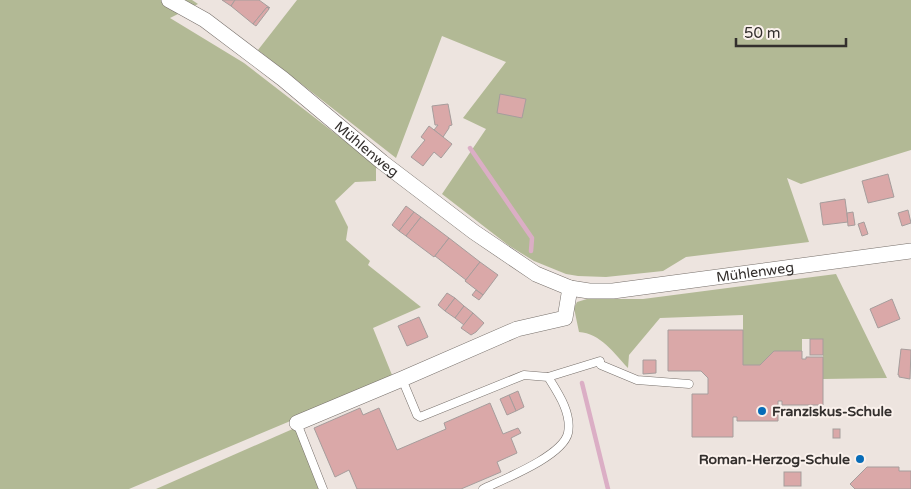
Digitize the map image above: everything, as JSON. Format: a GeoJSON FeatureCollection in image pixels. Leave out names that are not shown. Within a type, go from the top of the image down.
{"type":"FeatureCollection","features":[{"type":"Feature","properties":{"kind":"street","name":"Mühlenweg"},"geometry":{"type":"LineString","coordinates":[[169,0],[205,20],[283,79],[382,162],[474,232],[536,274],[570,288],[589,291],[613,291],[911,250]]}},
{"type":"Feature","properties":{"kind":"street"},"geometry":{"type":"LineString","coordinates":[[298,423],[517,329],[565,318],[570,288]]}},
{"type":"Feature","properties":{"kind":"lane"},"geometry":{"type":"LineString","coordinates":[[402,379],[420,417],[524,376],[548,377],[600,363],[637,380],[689,384]]}},
{"type":"Feature","properties":{"kind":"lane"},"geometry":{"type":"LineString","coordinates":[[484,489],[548,456],[565,442],[568,432],[566,414],[559,395],[548,377]]}},
{"type":"Feature","properties":{"kind":"lane"},"geometry":{"type":"LineString","coordinates":[[298,423],[323,489]]}},
{"type":"Feature","properties":{"kind":"green space"},"geometry":{"type":"Polygon","coordinates":[[[0,0],[192,0],[198,4],[170,18],[244,63],[376,165],[376,181],[355,182],[335,201],[348,227],[346,240],[370,261],[368,265],[421,307],[373,328],[392,375],[288,422],[129,489],[0,489],[0,0]]]}},
{"type":"Feature","properties":{"kind":"green space"},"geometry":{"type":"Polygon","coordinates":[[[297,0],[911,0],[911,150],[801,184],[787,178],[809,242],[686,257],[663,271],[606,277],[566,274],[534,261],[508,245],[442,194],[486,129],[463,118],[506,62],[442,36],[396,158],[258,50],[297,0]]]}},
{"type":"Feature","properties":{"kind":"green space"},"geometry":{"type":"Polygon","coordinates":[[[836,274],[887,378],[823,379],[823,339],[802,339],[802,351],[760,365],[743,365],[743,315],[660,318],[629,355],[628,368],[600,340],[587,333],[579,332],[574,308],[577,302],[587,299],[643,299],[836,274]]]}},
{"type":"Feature","properties":{"kind":"green space"},"geometry":{"type":"Polygon","coordinates":[[[295,428],[319,489],[156,489],[295,428]]]}},
{"type":"Feature","properties":{"kind":"building"},"geometry":{"type":"Polygon","coordinates":[[[222,0],[235,0],[231,6],[222,0]]]}},
{"type":"Feature","properties":{"kind":"building"},"geometry":{"type":"Polygon","coordinates":[[[235,0],[259,0],[270,8],[267,7],[253,24],[231,6],[235,0]]]}},
{"type":"Feature","properties":{"kind":"building"},"geometry":{"type":"Polygon","coordinates":[[[267,7],[269,9],[256,26],[253,24],[267,7]]]}},
{"type":"Feature","properties":{"kind":"building"},"geometry":{"type":"Polygon","coordinates":[[[500,94],[526,99],[522,118],[497,113],[500,94]]]}},
{"type":"Feature","properties":{"kind":"building"},"geometry":{"type":"Polygon","coordinates":[[[448,104],[452,125],[449,126],[443,137],[434,130],[438,125],[435,125],[432,106],[448,104]]]}},
{"type":"Feature","properties":{"kind":"building"},"geometry":{"type":"Polygon","coordinates":[[[429,126],[452,144],[441,158],[434,152],[423,166],[411,157],[425,140],[421,137],[429,126]]]}},
{"type":"Feature","properties":{"kind":"building"},"geometry":{"type":"Polygon","coordinates":[[[888,174],[894,197],[868,203],[862,181],[888,174]]]}},
{"type":"Feature","properties":{"kind":"building"},"geometry":{"type":"Polygon","coordinates":[[[845,199],[848,222],[823,225],[820,203],[845,199]]]}},
{"type":"Feature","properties":{"kind":"building"},"geometry":{"type":"Polygon","coordinates":[[[406,206],[414,212],[399,231],[392,225],[406,206]]]}},
{"type":"Feature","properties":{"kind":"building"},"geometry":{"type":"Polygon","coordinates":[[[908,210],[911,223],[902,226],[898,213],[908,210]]]}},
{"type":"Feature","properties":{"kind":"building"},"geometry":{"type":"Polygon","coordinates":[[[414,212],[421,217],[406,236],[399,231],[414,212]]]}},
{"type":"Feature","properties":{"kind":"building"},"geometry":{"type":"Polygon","coordinates":[[[853,212],[855,225],[848,226],[847,213],[853,212]]]}},
{"type":"Feature","properties":{"kind":"building"},"geometry":{"type":"Polygon","coordinates":[[[421,217],[449,238],[434,257],[406,236],[421,217]]]}},
{"type":"Feature","properties":{"kind":"building"},"geometry":{"type":"Polygon","coordinates":[[[864,222],[868,234],[862,236],[858,224],[864,222]]]}},
{"type":"Feature","properties":{"kind":"building"},"geometry":{"type":"Polygon","coordinates":[[[449,238],[480,262],[466,280],[435,256],[449,238]]]}},
{"type":"Feature","properties":{"kind":"building"},"geometry":{"type":"Polygon","coordinates":[[[480,262],[498,275],[483,295],[465,281],[480,262]]]}},
{"type":"Feature","properties":{"kind":"building"},"geometry":{"type":"Polygon","coordinates":[[[476,290],[483,295],[479,300],[472,295],[476,290]]]}},
{"type":"Feature","properties":{"kind":"building"},"geometry":{"type":"Polygon","coordinates":[[[447,293],[455,298],[445,311],[438,305],[447,293]]]}},
{"type":"Feature","properties":{"kind":"building"},"geometry":{"type":"Polygon","coordinates":[[[455,298],[464,306],[455,318],[445,311],[455,298]]]}},
{"type":"Feature","properties":{"kind":"building"},"geometry":{"type":"Polygon","coordinates":[[[892,299],[900,319],[878,328],[870,309],[892,299]]]}},
{"type":"Feature","properties":{"kind":"building"},"geometry":{"type":"Polygon","coordinates":[[[464,306],[473,313],[464,325],[455,318],[464,306]]]}},
{"type":"Feature","properties":{"kind":"building"},"geometry":{"type":"Polygon","coordinates":[[[473,313],[484,323],[471,335],[461,328],[473,313]]]}},
{"type":"Feature","properties":{"kind":"building"},"geometry":{"type":"Polygon","coordinates":[[[419,317],[428,337],[407,346],[398,326],[419,317]]]}},
{"type":"Feature","properties":{"kind":"building"},"geometry":{"type":"Polygon","coordinates":[[[668,330],[743,330],[743,365],[760,365],[774,351],[802,351],[802,359],[806,359],[806,357],[823,357],[823,405],[782,405],[782,401],[778,401],[778,421],[737,421],[737,417],[733,417],[733,437],[692,437],[692,394],[708,394],[708,378],[701,371],[668,371],[668,330]]]}},
{"type":"Feature","properties":{"kind":"building"},"geometry":{"type":"Polygon","coordinates":[[[810,339],[823,339],[823,355],[810,355],[810,339]]]}},
{"type":"Feature","properties":{"kind":"building"},"geometry":{"type":"Polygon","coordinates":[[[901,349],[911,350],[910,379],[899,377],[898,375],[901,349]]]}},
{"type":"Feature","properties":{"kind":"building"},"geometry":{"type":"Polygon","coordinates":[[[643,360],[656,360],[656,373],[643,374],[643,360]]]}},
{"type":"Feature","properties":{"kind":"building"},"geometry":{"type":"Polygon","coordinates":[[[518,391],[524,407],[516,411],[509,395],[518,391]]]}},
{"type":"Feature","properties":{"kind":"building"},"geometry":{"type":"Polygon","coordinates":[[[509,395],[516,411],[507,415],[500,399],[509,395]]]}},
{"type":"Feature","properties":{"kind":"building"},"geometry":{"type":"Polygon","coordinates":[[[490,403],[503,434],[518,428],[521,433],[511,438],[517,453],[497,462],[501,472],[461,489],[357,489],[349,470],[335,477],[314,428],[360,408],[363,415],[379,408],[397,450],[446,429],[444,423],[490,403]]]}},
{"type":"Feature","properties":{"kind":"building"},"geometry":{"type":"Polygon","coordinates":[[[833,429],[840,429],[840,438],[833,438],[833,429]]]}},
{"type":"Feature","properties":{"kind":"building"},"geometry":{"type":"Polygon","coordinates":[[[867,467],[899,467],[899,471],[911,471],[911,489],[855,489],[850,484],[867,467]]]}},
{"type":"Feature","properties":{"kind":"building"},"geometry":{"type":"Polygon","coordinates":[[[784,472],[801,472],[801,486],[784,486],[784,472]]]}},
{"type":"Feature","properties":{"kind":"waterway"},"geometry":{"type":"LineString","coordinates":[[470,148],[532,238],[531,251]]}},
{"type":"Feature","properties":{"kind":"waterway"},"geometry":{"type":"LineString","coordinates":[[582,383],[608,489]]}},
{"type":"Feature","properties":{"kind":"place","name":"Franziskus-Schule"},"geometry":{"type":"Point","coordinates":[762,411]}},
{"type":"Feature","properties":{"kind":"place","name":"Roman-Herzog-Schule"},"geometry":{"type":"Point","coordinates":[860,459]}}]}
